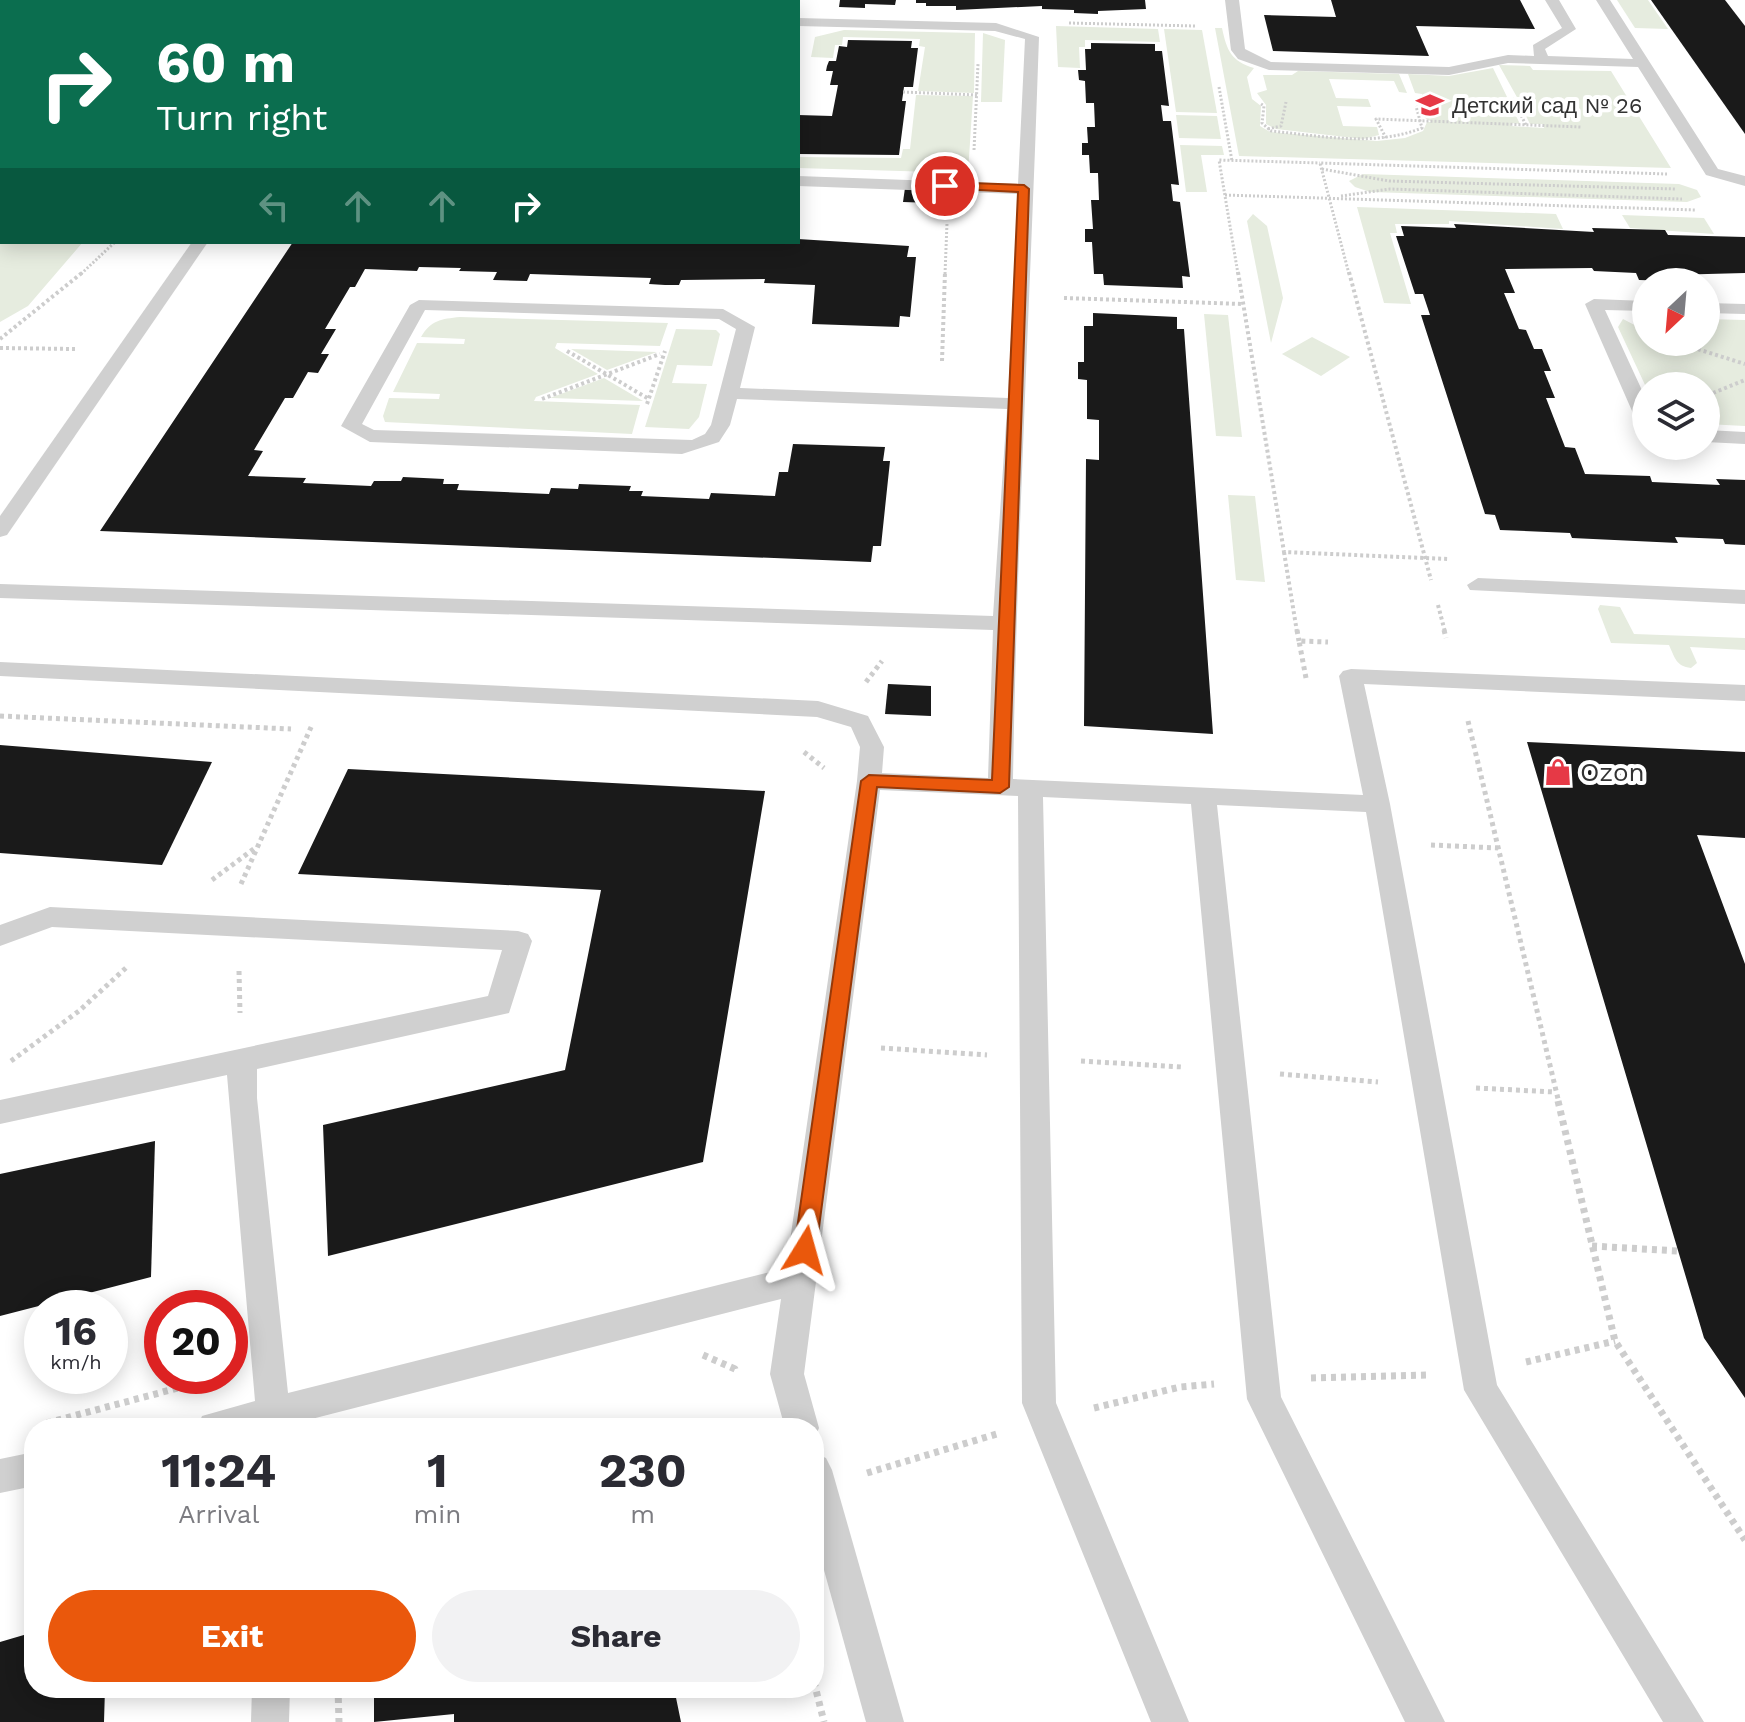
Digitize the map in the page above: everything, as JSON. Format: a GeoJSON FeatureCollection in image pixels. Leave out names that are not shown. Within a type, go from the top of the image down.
{"type":"FeatureCollection","features":[{"type":"Feature","properties":{"kind":"lane"},"geometry":{"type":"LineString","coordinates":[[1232,0],[1238,50],[1243,56],[1263,64],[1449,71],[1508,59],[1643,63]]}},
{"type":"Feature","properties":{"kind":"lane"},"geometry":{"type":"LineString","coordinates":[[1542,58],[1538,48],[1569,29],[1552,0]]}},
{"type":"Feature","properties":{"kind":"lane"},"geometry":{"type":"LineString","coordinates":[[1603,0],[1707,166],[1719,176],[1745,181]]}},
{"type":"Feature","properties":{"kind":"lane"},"geometry":{"type":"LineString","coordinates":[[800,22],[996,27],[1032,37],[1019,296],[1017,404],[1004,623],[1015,787],[1039,1403],[1170,1722]]}},
{"type":"Feature","properties":{"kind":"lane"},"geometry":{"type":"LineString","coordinates":[[800,181],[1024,189]]}},
{"type":"Feature","properties":{"kind":"lane"},"geometry":{"type":"LineString","coordinates":[[0,531],[199,244]]}},
{"type":"Feature","properties":{"kind":"lane"},"geometry":{"type":"LineString","coordinates":[[1632,305],[1594,304],[1632,389]]}},
{"type":"Feature","properties":{"kind":"lane"},"geometry":{"type":"LineString","coordinates":[[419,305],[723,314],[746,327],[729,393],[714,439],[706,445],[682,448],[370,436],[351,426],[419,305]]}},
{"type":"Feature","properties":{"kind":"lane"},"geometry":{"type":"LineString","coordinates":[[1720,308],[1745,309]]}},
{"type":"Feature","properties":{"kind":"lane"},"geometry":{"type":"LineString","coordinates":[[729,393],[1017,404]]}},
{"type":"Feature","properties":{"kind":"lane"},"geometry":{"type":"LineString","coordinates":[[1720,437],[1745,438]]}},
{"type":"Feature","properties":{"kind":"lane"},"geometry":{"type":"LineString","coordinates":[[1478,585],[1745,597]]}},
{"type":"Feature","properties":{"kind":"lane"},"geometry":{"type":"LineString","coordinates":[[0,591],[1004,623]]}},
{"type":"Feature","properties":{"kind":"lane"},"geometry":{"type":"LineString","coordinates":[[0,669],[818,709],[860,722],[872,747],[869,781],[787,1374],[799,1418]]}},
{"type":"Feature","properties":{"kind":"lane"},"geometry":{"type":"LineString","coordinates":[[1685,1722],[1481,1390],[1377,804],[1351,676],[1745,693]]}},
{"type":"Feature","properties":{"kind":"lane"},"geometry":{"type":"LineString","coordinates":[[869,781],[1377,804]]}},
{"type":"Feature","properties":{"kind":"lane"},"geometry":{"type":"LineString","coordinates":[[1203,796],[1264,1399],[1426,1722]]}},
{"type":"Feature","properties":{"kind":"lane"},"geometry":{"type":"LineString","coordinates":[[0,936],[50,917],[518,941],[499,1005],[0,1112]]}},
{"type":"Feature","properties":{"kind":"lane"},"geometry":{"type":"LineString","coordinates":[[242,1062],[242,1098],[274,1418]]}},
{"type":"Feature","properties":{"kind":"lane"},"geometry":{"type":"LineString","coordinates":[[285,1418],[801,1279]]}},
{"type":"Feature","properties":{"kind":"lane"},"geometry":{"type":"LineString","coordinates":[[0,1476],[24,1471]]}},
{"type":"Feature","properties":{"kind":"lane"},"geometry":{"type":"LineString","coordinates":[[824,1505],[885,1722]]}},
{"type":"Feature","properties":{"kind":"lane"},"geometry":{"type":"LineString","coordinates":[[270,1722],[271,1698]]}},
{"type":"Feature","properties":{"kind":"path"},"geometry":{"type":"LineString","coordinates":[[1069,23],[1208,27]]}},
{"type":"Feature","properties":{"kind":"path"},"geometry":{"type":"LineString","coordinates":[[974,162],[979,63]]}},
{"type":"Feature","properties":{"kind":"path"},"geometry":{"type":"LineString","coordinates":[[1263,64],[1250,78],[1255,99],[1264,106],[1262,123],[1267,129],[1362,140],[1386,139],[1422,128],[1422,120],[1402,70]]}},
{"type":"Feature","properties":{"kind":"path"},"geometry":{"type":"LineString","coordinates":[[1219,86],[1232,161]]}},
{"type":"Feature","properties":{"kind":"path"},"geometry":{"type":"LineString","coordinates":[[1267,129],[1281,126],[1289,90]]}},
{"type":"Feature","properties":{"kind":"path"},"geometry":{"type":"LineString","coordinates":[[903,92],[977,95]]}},
{"type":"Feature","properties":{"kind":"path"},"geometry":{"type":"LineString","coordinates":[[1386,139],[1376,119],[1581,127]]}},
{"type":"Feature","properties":{"kind":"path"},"geometry":{"type":"LineString","coordinates":[[1299,641],[1219,160],[1321,166],[1719,176]]}},
{"type":"Feature","properties":{"kind":"path"},"geometry":{"type":"LineString","coordinates":[[1321,166],[1389,181],[1682,189]]}},
{"type":"Feature","properties":{"kind":"path"},"geometry":{"type":"LineString","coordinates":[[1321,166],[1433,588]]}},
{"type":"Feature","properties":{"kind":"path"},"geometry":{"type":"LineString","coordinates":[[1415,182],[1418,190]]}},
{"type":"Feature","properties":{"kind":"path"},"geometry":{"type":"LineString","coordinates":[[1445,183],[1448,191]]}},
{"type":"Feature","properties":{"kind":"path"},"geometry":{"type":"LineString","coordinates":[[1494,184],[1497,192]]}},
{"type":"Feature","properties":{"kind":"path"},"geometry":{"type":"LineString","coordinates":[[1555,186],[1559,194]]}},
{"type":"Feature","properties":{"kind":"path"},"geometry":{"type":"LineString","coordinates":[[1601,187],[1606,195]]}},
{"type":"Feature","properties":{"kind":"path"},"geometry":{"type":"LineString","coordinates":[[1637,188],[1642,196]]}},
{"type":"Feature","properties":{"kind":"path"},"geometry":{"type":"LineString","coordinates":[[1330,198],[1378,190],[1418,190],[1683,199]]}},
{"type":"Feature","properties":{"kind":"path"},"geometry":{"type":"LineString","coordinates":[[1225,195],[1706,210]]}},
{"type":"Feature","properties":{"kind":"path"},"geometry":{"type":"LineString","coordinates":[[941,367],[947,220]]}},
{"type":"Feature","properties":{"kind":"path"},"geometry":{"type":"LineString","coordinates":[[0,339],[58,295],[113,244]]}},
{"type":"Feature","properties":{"kind":"path"},"geometry":{"type":"LineString","coordinates":[[1019,296],[1243,304]]}},
{"type":"Feature","properties":{"kind":"path"},"geometry":{"type":"LineString","coordinates":[[556,345],[649,399]]}},
{"type":"Feature","properties":{"kind":"path"},"geometry":{"type":"LineString","coordinates":[[538,400],[664,352]]}},
{"type":"Feature","properties":{"kind":"path"},"geometry":{"type":"LineString","coordinates":[[1720,356],[1745,364]]}},
{"type":"Feature","properties":{"kind":"path"},"geometry":{"type":"LineString","coordinates":[[1720,390],[1745,380]]}},
{"type":"Feature","properties":{"kind":"path"},"geometry":{"type":"LineString","coordinates":[[1284,552],[1456,560]]}},
{"type":"Feature","properties":{"kind":"path"},"geometry":{"type":"LineString","coordinates":[[1437,603],[1615,1341],[1745,1540]]}},
{"type":"Feature","properties":{"kind":"path"},"geometry":{"type":"LineString","coordinates":[[242,1062],[237,927],[233,901],[329,685]]}},
{"type":"Feature","properties":{"kind":"path"},"geometry":{"type":"LineString","coordinates":[[1592,1246],[1678,1251]]}},
{"type":"Feature","properties":{"kind":"path"},"geometry":{"type":"LineString","coordinates":[[64,1418],[157,1394]]}},
{"type":"Feature","properties":{"kind":"path"},"geometry":{"type":"LineString","coordinates":[[338,1698],[339,1722]]}},
{"type":"Feature","properties":{"kind":"path"},"geometry":{"type":"LineString","coordinates":[[818,1698],[824,1722]]}},
{"type":"Feature","properties":{"kind":"shaded area"},"geometry":{"type":"Polygon","coordinates":[[[1617,0],[1648,0],[1668,29],[1635,28],[1617,0]]]}},
{"type":"Feature","properties":{"kind":"shaded area"},"geometry":{"type":"Polygon","coordinates":[[[1056,26],[1158,29],[1160,42],[1085,40],[1085,47],[1079,47],[1080,68],[1058,67],[1056,26]]]}},
{"type":"Feature","properties":{"kind":"shaded area"},"geometry":{"type":"Polygon","coordinates":[[[1215,28],[1222,28],[1228,49],[1235,58],[1254,68],[1247,77],[1252,99],[1261,106],[1260,126],[1270,132],[1377,141],[1405,138],[1423,131],[1427,122],[1432,122],[1425,118],[1417,97],[1422,97],[1422,94],[1415,93],[1408,74],[1449,76],[1493,68],[1508,99],[1498,100],[1509,102],[1520,124],[1511,123],[1511,126],[1544,128],[1543,124],[1530,124],[1519,102],[1532,101],[1518,99],[1499,65],[1530,66],[1533,70],[1611,71],[1671,168],[1239,156],[1215,28]]]}},
{"type":"Feature","properties":{"kind":"shaded area"},"geometry":{"type":"Polygon","coordinates":[[[1164,29],[1202,30],[1217,113],[1176,112],[1164,29]]]}},
{"type":"Feature","properties":{"kind":"shaded area"},"geometry":{"type":"Polygon","coordinates":[[[844,30],[975,33],[974,93],[918,91],[925,47],[919,46],[920,39],[843,37],[842,45],[835,45],[833,58],[811,57],[815,37],[844,30]]]}},
{"type":"Feature","properties":{"kind":"shaded area"},"geometry":{"type":"Polygon","coordinates":[[[983,33],[1005,40],[1002,102],[981,102],[983,33]]]}},
{"type":"Feature","properties":{"kind":"shaded area"},"geometry":{"type":"Polygon","coordinates":[[[1298,71],[1399,74],[1407,93],[1399,92],[1394,81],[1329,79],[1336,98],[1368,99],[1371,107],[1337,106],[1343,126],[1377,127],[1379,135],[1363,139],[1276,129],[1266,124],[1266,105],[1257,93],[1267,90],[1263,75],[1292,75],[1298,71]]]}},
{"type":"Feature","properties":{"kind":"shaded area"},"geometry":{"type":"Polygon","coordinates":[[[916,95],[973,96],[968,173],[800,168],[800,157],[901,158],[903,149],[910,149],[916,95]]]}},
{"type":"Feature","properties":{"kind":"shaded area"},"geometry":{"type":"Polygon","coordinates":[[[1176,115],[1217,116],[1221,139],[1179,138],[1176,115]]]}},
{"type":"Feature","properties":{"kind":"shaded area"},"geometry":{"type":"Polygon","coordinates":[[[1180,145],[1222,146],[1224,155],[1201,155],[1207,192],[1186,192],[1180,145]]]}},
{"type":"Feature","properties":{"kind":"shaded area"},"geometry":{"type":"Polygon","coordinates":[[[1363,174],[1679,184],[1697,190],[1701,197],[1687,202],[1370,192],[1355,187],[1349,181],[1363,174]]]}},
{"type":"Feature","properties":{"kind":"shaded area"},"geometry":{"type":"Polygon","coordinates":[[[1357,207],[1556,214],[1563,229],[1449,221],[1449,224],[1395,224],[1397,233],[1390,233],[1411,304],[1384,303],[1357,207]]]}},
{"type":"Feature","properties":{"kind":"shaded area"},"geometry":{"type":"Polygon","coordinates":[[[1253,214],[1267,226],[1283,298],[1271,343],[1247,221],[1253,214]]]}},
{"type":"Feature","properties":{"kind":"shaded area"},"geometry":{"type":"Polygon","coordinates":[[[1622,215],[1704,218],[1714,234],[1630,228],[1622,215]]]}},
{"type":"Feature","properties":{"kind":"shaded area"},"geometry":{"type":"Polygon","coordinates":[[[0,244],[81,244],[28,306],[0,322],[0,244]]]}},
{"type":"Feature","properties":{"kind":"shaded area"},"geometry":{"type":"Polygon","coordinates":[[[1204,314],[1228,315],[1242,437],[1216,436],[1204,314]]]}},
{"type":"Feature","properties":{"kind":"shaded area"},"geometry":{"type":"Polygon","coordinates":[[[460,317],[668,323],[660,346],[557,343],[555,348],[598,374],[536,397],[534,401],[640,405],[632,434],[385,422],[383,416],[389,398],[439,399],[440,394],[393,392],[417,343],[464,344],[465,339],[421,337],[437,321],[460,317]]]}},
{"type":"Feature","properties":{"kind":"shaded area"},"geometry":{"type":"Polygon","coordinates":[[[1623,319],[1632,324],[1632,356],[1720,356],[1720,319],[1745,320],[1745,426],[1720,425],[1720,372],[1639,372],[1618,327],[1623,319]]]}},
{"type":"Feature","properties":{"kind":"shaded area"},"geometry":{"type":"Polygon","coordinates":[[[676,329],[716,330],[720,334],[712,366],[677,365],[672,383],[707,384],[699,417],[689,429],[645,427],[676,329]]]}},
{"type":"Feature","properties":{"kind":"shaded area"},"geometry":{"type":"Polygon","coordinates":[[[1312,337],[1350,357],[1321,376],[1282,354],[1312,337]]]}},
{"type":"Feature","properties":{"kind":"shaded area"},"geometry":{"type":"Polygon","coordinates":[[[571,349],[657,352],[607,370],[571,349]]]}},
{"type":"Feature","properties":{"kind":"shaded area"},"geometry":{"type":"Polygon","coordinates":[[[604,378],[643,401],[550,398],[604,378]]]}},
{"type":"Feature","properties":{"kind":"shaded area"},"geometry":{"type":"Polygon","coordinates":[[[1228,495],[1255,496],[1265,582],[1236,580],[1228,495]]]}},
{"type":"Feature","properties":{"kind":"shaded area"},"geometry":{"type":"Polygon","coordinates":[[[1600,605],[1620,607],[1634,634],[1745,638],[1745,650],[1690,647],[1697,663],[1691,668],[1686,667],[1677,661],[1669,645],[1611,643],[1598,609],[1600,605]]]}},
{"type":"Feature","properties":{"kind":"building"},"geometry":{"type":"Polygon","coordinates":[[[840,0],[896,0],[895,5],[865,4],[865,8],[839,7],[840,0]]]}},
{"type":"Feature","properties":{"kind":"building"},"geometry":{"type":"Polygon","coordinates":[[[916,0],[1145,0],[1146,9],[1098,11],[1098,14],[1042,9],[1042,6],[956,10],[956,6],[926,6],[926,3],[916,3],[916,0]]]}},
{"type":"Feature","properties":{"kind":"building"},"geometry":{"type":"Polygon","coordinates":[[[1331,0],[1520,0],[1535,29],[1416,26],[1429,56],[1273,51],[1264,15],[1336,17],[1331,0]]]}},
{"type":"Feature","properties":{"kind":"building"},"geometry":{"type":"Polygon","coordinates":[[[1651,0],[1725,0],[1745,26],[1745,134],[1651,0]]]}},
{"type":"Feature","properties":{"kind":"building"},"geometry":{"type":"Polygon","coordinates":[[[848,40],[912,41],[911,48],[918,48],[913,87],[904,87],[902,101],[906,101],[899,155],[800,154],[800,115],[832,116],[838,85],[830,85],[833,71],[826,71],[827,66],[829,61],[836,61],[839,46],[847,47],[848,40]]]}},
{"type":"Feature","properties":{"kind":"building"},"geometry":{"type":"Polygon","coordinates":[[[1091,43],[1155,44],[1155,51],[1162,51],[1169,106],[1161,105],[1163,121],[1171,121],[1179,185],[1171,184],[1173,201],[1180,202],[1190,277],[1182,276],[1183,288],[1104,285],[1103,274],[1094,274],[1092,242],[1085,242],[1085,229],[1093,229],[1091,200],[1099,200],[1098,173],[1090,173],[1089,155],[1082,155],[1082,143],[1088,143],[1087,127],[1095,127],[1094,103],[1086,103],[1085,81],[1079,80],[1078,70],[1086,70],[1085,49],[1091,49],[1091,43]]]}},
{"type":"Feature","properties":{"kind":"building"},"geometry":{"type":"Polygon","coordinates":[[[905,188],[935,189],[933,203],[903,202],[905,188]]]}},
{"type":"Feature","properties":{"kind":"building"},"geometry":{"type":"Polygon","coordinates":[[[1454,224],[1594,232],[1592,228],[1665,230],[1668,235],[1745,237],[1745,273],[1720,274],[1720,268],[1632,268],[1632,273],[1594,271],[1592,268],[1505,269],[1515,293],[1504,293],[1519,329],[1526,330],[1534,349],[1542,349],[1551,371],[1544,371],[1555,398],[1546,398],[1565,447],[1575,448],[1585,474],[1650,476],[1652,482],[1720,485],[1716,479],[1745,480],[1745,545],[1725,544],[1723,539],[1675,537],[1678,543],[1572,538],[1570,533],[1500,530],[1495,515],[1485,514],[1421,315],[1430,315],[1423,294],[1415,294],[1396,236],[1404,236],[1401,226],[1456,228],[1454,224]]]}},
{"type":"Feature","properties":{"kind":"building"},"geometry":{"type":"Polygon","coordinates":[[[800,239],[909,246],[907,257],[916,257],[910,317],[900,316],[899,327],[812,324],[815,285],[764,283],[765,279],[681,280],[679,285],[665,285],[649,284],[651,278],[530,274],[527,281],[493,280],[497,272],[459,271],[461,268],[419,267],[417,271],[365,269],[355,287],[350,287],[325,329],[336,329],[321,354],[329,354],[318,373],[308,372],[293,398],[285,398],[254,450],[263,451],[248,476],[306,478],[303,483],[371,486],[374,481],[401,481],[403,477],[444,479],[443,484],[459,484],[457,490],[549,494],[551,488],[578,489],[579,484],[631,486],[629,491],[643,491],[641,496],[709,499],[711,493],[775,496],[779,472],[788,472],[793,444],[885,447],[883,461],[890,461],[881,546],[873,546],[871,562],[100,531],[292,244],[800,244],[800,239]]]}},
{"type":"Feature","properties":{"kind":"building"},"geometry":{"type":"Polygon","coordinates":[[[1093,313],[1177,317],[1177,329],[1184,329],[1213,734],[1084,726],[1086,459],[1099,460],[1099,420],[1087,419],[1087,380],[1078,379],[1078,362],[1084,362],[1084,326],[1093,326],[1093,313]]]}},
{"type":"Feature","properties":{"kind":"building"},"geometry":{"type":"Polygon","coordinates":[[[888,684],[931,686],[931,716],[885,714],[888,684]]]}},
{"type":"Feature","properties":{"kind":"building"},"geometry":{"type":"Polygon","coordinates":[[[1527,742],[1745,752],[1745,838],[1697,835],[1745,964],[1745,1398],[1704,1338],[1527,742]]]}},
{"type":"Feature","properties":{"kind":"building"},"geometry":{"type":"Polygon","coordinates":[[[0,745],[212,762],[162,865],[0,853],[0,745]]]}},
{"type":"Feature","properties":{"kind":"building"},"geometry":{"type":"Polygon","coordinates":[[[348,769],[765,791],[703,1162],[328,1256],[323,1125],[565,1070],[601,890],[298,874],[348,769]]]}},
{"type":"Feature","properties":{"kind":"building"},"geometry":{"type":"Polygon","coordinates":[[[155,1141],[151,1277],[101,1290],[24,1290],[24,1310],[0,1316],[0,1174],[155,1141]]]}},
{"type":"Feature","properties":{"kind":"building"},"geometry":{"type":"Polygon","coordinates":[[[24,1635],[24,1698],[105,1698],[104,1722],[0,1722],[0,1642],[24,1635]]]}},
{"type":"Feature","properties":{"kind":"building"},"geometry":{"type":"Polygon","coordinates":[[[374,1698],[676,1698],[681,1722],[454,1722],[454,1714],[374,1722],[374,1698]]]}},
{"type":"Feature","properties":{"kind":"place","name":"Детский сад № 26"},"geometry":{"type":"Point","coordinates":[1430,105]}},
{"type":"Feature","properties":{"kind":"place","name":"Ozon"},"geometry":{"type":"Point","coordinates":[1558,772]}},
{"type":"Feature","properties":{"kind":"route"},"geometry":{"type":"LineString","coordinates":[[805,1250],[869,781],[1000,787],[1004,623],[1017,404],[1024,189],[945,186]]}}]}
